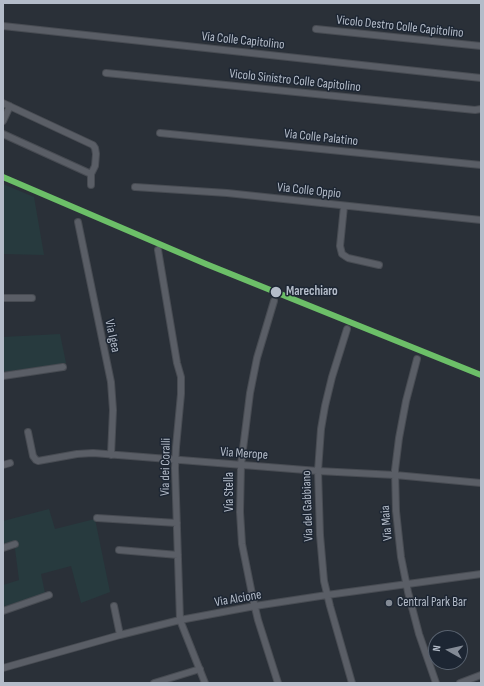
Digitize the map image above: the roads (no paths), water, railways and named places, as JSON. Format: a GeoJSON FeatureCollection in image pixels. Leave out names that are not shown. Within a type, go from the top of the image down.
{"type":"FeatureCollection","features":[{"type":"Feature","properties":{"kind":"street","name":"Via Colle Capitolino"},"geometry":{"type":"LineString","coordinates":[[3,26],[481,78]]}},
{"type":"Feature","properties":{"kind":"street","name":"Vicolo Destro Colle Capitolino"},"geometry":{"type":"LineString","coordinates":[[316,29],[481,46]]}},
{"type":"Feature","properties":{"kind":"street","name":"Vicolo Sinistro Colle Capitolino"},"geometry":{"type":"LineString","coordinates":[[106,73],[475,110],[481,109]]}},
{"type":"Feature","properties":{"kind":"street"},"geometry":{"type":"LineString","coordinates":[[3,103],[93,145],[96,154],[95,166],[91,174],[91,185]]}},
{"type":"Feature","properties":{"kind":"street"},"geometry":{"type":"LineString","coordinates":[[3,121],[10,106]]}},
{"type":"Feature","properties":{"kind":"street","name":"Via Colle Palatino"},"geometry":{"type":"LineString","coordinates":[[160,133],[481,165]]}},
{"type":"Feature","properties":{"kind":"street"},"geometry":{"type":"LineString","coordinates":[[3,134],[91,174]]}},
{"type":"Feature","properties":{"kind":"street","name":"Via Colle Oppio"},"geometry":{"type":"LineString","coordinates":[[135,187],[226,193],[481,220]]}},
{"type":"Feature","properties":{"kind":"street"},"geometry":{"type":"LineString","coordinates":[[344,206],[340,246],[342,254],[348,258],[379,265]]}},
{"type":"Feature","properties":{"kind":"street","name":"Via Igea"},"geometry":{"type":"LineString","coordinates":[[78,222],[111,382],[113,410],[111,455]]}},
{"type":"Feature","properties":{"kind":"street","name":"Via dei Coralli"},"geometry":{"type":"LineString","coordinates":[[158,250],[180,377],[181,394],[176,447],[180,620],[205,683]]}},
{"type":"Feature","properties":{"kind":"street"},"geometry":{"type":"LineString","coordinates":[[3,298],[32,298]]}},
{"type":"Feature","properties":{"kind":"street","name":"Via Stella"},"geometry":{"type":"LineString","coordinates":[[274,301],[253,376],[247,411],[241,465],[240,512],[245,560],[255,606],[278,683]]}},
{"type":"Feature","properties":{"kind":"street","name":"Via del Gabbiano"},"geometry":{"type":"LineString","coordinates":[[347,329],[332,377],[325,406],[321,429],[318,471],[321,551],[327,595],[352,683]]}},
{"type":"Feature","properties":{"kind":"street","name":"Via Maia"},"geometry":{"type":"LineString","coordinates":[[417,359],[406,401],[396,457],[395,475],[397,520],[406,584],[419,634],[436,683]]}},
{"type":"Feature","properties":{"kind":"street"},"geometry":{"type":"LineString","coordinates":[[3,376],[64,367]]}},
{"type":"Feature","properties":{"kind":"street","name":"Via Merope"},"geometry":{"type":"LineString","coordinates":[[28,432],[33,456],[38,461],[93,453],[318,471],[395,475],[481,483]]}},
{"type":"Feature","properties":{"kind":"street"},"geometry":{"type":"LineString","coordinates":[[3,465],[10,463]]}},
{"type":"Feature","properties":{"kind":"street"},"geometry":{"type":"LineString","coordinates":[[97,518],[177,523]]}},
{"type":"Feature","properties":{"kind":"street"},"geometry":{"type":"LineString","coordinates":[[3,548],[15,544]]}},
{"type":"Feature","properties":{"kind":"street"},"geometry":{"type":"LineString","coordinates":[[119,550],[178,555]]}},
{"type":"Feature","properties":{"kind":"street","name":"Via Alcione"},"geometry":{"type":"LineString","coordinates":[[3,668],[120,635],[180,620],[255,606],[481,574]]}},
{"type":"Feature","properties":{"kind":"street"},"geometry":{"type":"LineString","coordinates":[[3,611],[49,595]]}},
{"type":"Feature","properties":{"kind":"street"},"geometry":{"type":"LineString","coordinates":[[114,606],[120,635]]}},
{"type":"Feature","properties":{"kind":"street"},"geometry":{"type":"LineString","coordinates":[[154,683],[200,669]]}},
{"type":"Feature","properties":{"kind":"street"},"geometry":{"type":"LineString","coordinates":[[460,683],[481,675]]}},
{"type":"Feature","properties":{"kind":"place","name":"Marechiaro"},"geometry":{"type":"Point","coordinates":[276,292]}},
{"type":"Feature","properties":{"kind":"place","name":"Central Park Bar"},"geometry":{"type":"Point","coordinates":[389,603]}}]}
